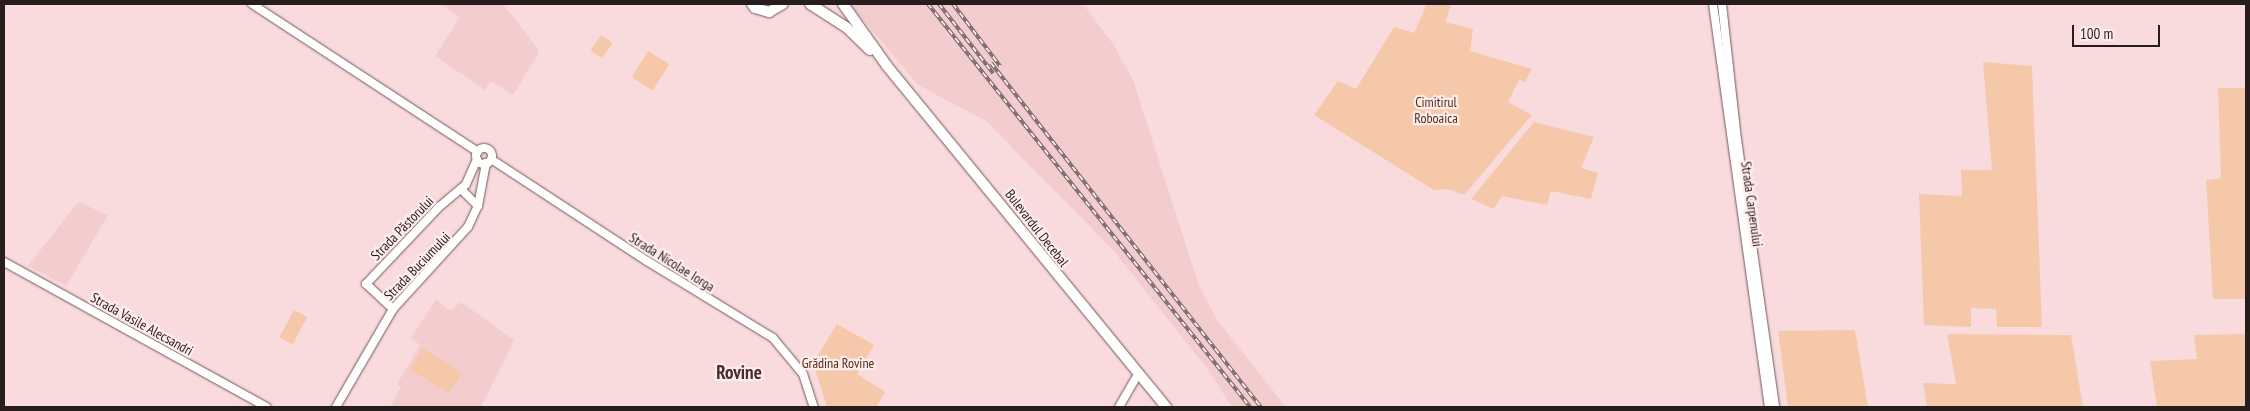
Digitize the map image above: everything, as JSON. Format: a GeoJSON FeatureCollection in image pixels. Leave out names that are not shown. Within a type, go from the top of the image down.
{"type":"FeatureCollection","features":[{"type":"Feature","properties":{"kind":"main road"},"geometry":{"type":"LineString","coordinates":[[752,4],[755,8],[768,12],[783,4]]}},
{"type":"Feature","properties":{"kind":"main road","name":"Bulevardul Decebal"},"geometry":{"type":"LineString","coordinates":[[810,4],[846,27],[887,66]]}},
{"type":"Feature","properties":{"kind":"main road","name":"Bulevardul Decebal"},"geometry":{"type":"LineString","coordinates":[[843,4],[887,66],[1166,407]]}},
{"type":"Feature","properties":{"kind":"street"},"geometry":{"type":"LineString","coordinates":[[252,4],[477,156],[489,161],[488,148],[477,156]]}},
{"type":"Feature","properties":{"kind":"street","name":"Strada Carpenului"},"geometry":{"type":"LineString","coordinates":[[1713,4],[1769,407]]}},
{"type":"Feature","properties":{"kind":"street","name":"Strada Carpenului"},"geometry":{"type":"LineString","coordinates":[[1722,4],[1737,139],[1775,407]]}},
{"type":"Feature","properties":{"kind":"street","name":"Strada Păstorului"},"geometry":{"type":"LineString","coordinates":[[393,309],[366,284],[432,214],[461,189],[472,176],[477,156]]}},
{"type":"Feature","properties":{"kind":"street","name":"Strada Buciumului"},"geometry":{"type":"LineString","coordinates":[[336,407],[393,309],[463,236],[478,206],[489,161]]}},
{"type":"Feature","properties":{"kind":"street","name":"Strada Nicolae Iorga"},"geometry":{"type":"LineString","coordinates":[[489,161],[647,262],[773,338],[804,374],[814,407]]}},
{"type":"Feature","properties":{"kind":"street"},"geometry":{"type":"LineString","coordinates":[[461,189],[478,206]]}},
{"type":"Feature","properties":{"kind":"street","name":"Strada Vasile Alecsandri"},"geometry":{"type":"LineString","coordinates":[[4,262],[267,407]]}},
{"type":"Feature","properties":{"kind":"street"},"geometry":{"type":"LineString","coordinates":[[1120,407],[1138,374]]}},
{"type":"Feature","properties":{"kind":"shaded area"},"geometry":{"type":"Polygon","coordinates":[[[441,4],[503,4],[538,49],[538,54],[513,95],[491,81],[485,90],[435,56],[460,17],[441,4]]]}},
{"type":"Feature","properties":{"kind":"shaded area"},"geometry":{"type":"Polygon","coordinates":[[[850,4],[1083,4],[1113,44],[1133,80],[1199,286],[1217,320],[1286,407],[1232,407],[1206,367],[1113,250],[986,121],[918,85],[850,4]]]}},
{"type":"Feature","properties":{"kind":"shaded area"},"geometry":{"type":"Polygon","coordinates":[[[78,202],[108,215],[66,286],[28,266],[78,202]]]}},
{"type":"Feature","properties":{"kind":"shaded area"},"geometry":{"type":"Polygon","coordinates":[[[436,299],[450,311],[461,302],[514,340],[481,407],[390,407],[401,387],[397,384],[420,345],[411,338],[436,299]]]}},
{"type":"Feature","properties":{"kind":"green space","name":"Cimitirul Roboaica"},"geometry":{"type":"Polygon","coordinates":[[[1427,4],[1451,4],[1445,22],[1473,29],[1470,51],[1532,69],[1525,82],[1519,80],[1508,102],[1532,115],[1464,195],[1448,189],[1434,190],[1314,115],[1338,81],[1356,89],[1394,27],[1414,33],[1427,4]]]}},
{"type":"Feature","properties":{"kind":"green space"},"geometry":{"type":"Polygon","coordinates":[[[601,35],[613,43],[602,59],[590,51],[601,35]]]}},
{"type":"Feature","properties":{"kind":"green space"},"geometry":{"type":"Polygon","coordinates":[[[648,51],[669,64],[653,91],[632,77],[648,51]]]}},
{"type":"Feature","properties":{"kind":"green space"},"geometry":{"type":"Polygon","coordinates":[[[1983,62],[2032,66],[2042,327],[1997,327],[1996,309],[1971,308],[1971,327],[1924,325],[1919,194],[1962,196],[1961,170],[1992,170],[1983,62]]]}},
{"type":"Feature","properties":{"kind":"green space"},"geometry":{"type":"Polygon","coordinates":[[[2218,88],[2246,88],[2246,299],[2213,299],[2206,180],[2221,178],[2218,88]]]}},
{"type":"Feature","properties":{"kind":"green space"},"geometry":{"type":"Polygon","coordinates":[[[1534,122],[1594,137],[1581,168],[1598,173],[1591,199],[1551,191],[1547,205],[1502,196],[1494,209],[1471,199],[1534,122]]]}},
{"type":"Feature","properties":{"kind":"green space"},"geometry":{"type":"Polygon","coordinates":[[[294,310],[307,317],[293,344],[279,337],[294,310]]]}},
{"type":"Feature","properties":{"kind":"green space","name":"Grădina Rovine"},"geometry":{"type":"Polygon","coordinates":[[[837,324],[874,345],[857,374],[885,392],[876,407],[827,407],[813,363],[837,324]]]}},
{"type":"Feature","properties":{"kind":"green space"},"geometry":{"type":"Polygon","coordinates":[[[1855,330],[1868,407],[1788,407],[1778,331],[1855,330]]]}},
{"type":"Feature","properties":{"kind":"green space"},"geometry":{"type":"Polygon","coordinates":[[[1947,334],[2071,335],[2083,407],[1927,407],[1923,383],[1956,384],[1947,334]]]}},
{"type":"Feature","properties":{"kind":"green space"},"geometry":{"type":"Polygon","coordinates":[[[2246,334],[2246,407],[2157,407],[2150,361],[2197,359],[2194,335],[2246,334]]]}},
{"type":"Feature","properties":{"kind":"green space"},"geometry":{"type":"Polygon","coordinates":[[[423,348],[462,372],[449,394],[410,369],[423,348]]]}},
{"type":"Feature","properties":{"kind":"railway"},"geometry":{"type":"LineString","coordinates":[[928,4],[1250,407]]}},
{"type":"Feature","properties":{"kind":"railway"},"geometry":{"type":"LineString","coordinates":[[939,4],[993,73]]}},
{"type":"Feature","properties":{"kind":"railway"},"geometry":{"type":"LineString","coordinates":[[953,4],[1000,66]]}},
{"type":"Feature","properties":{"kind":"railway"},"geometry":{"type":"LineString","coordinates":[[991,63],[1261,407]]}},
{"type":"Feature","properties":{"kind":"district","name":"Rovine"},"geometry":{"type":"Point","coordinates":[739,373]}}]}
